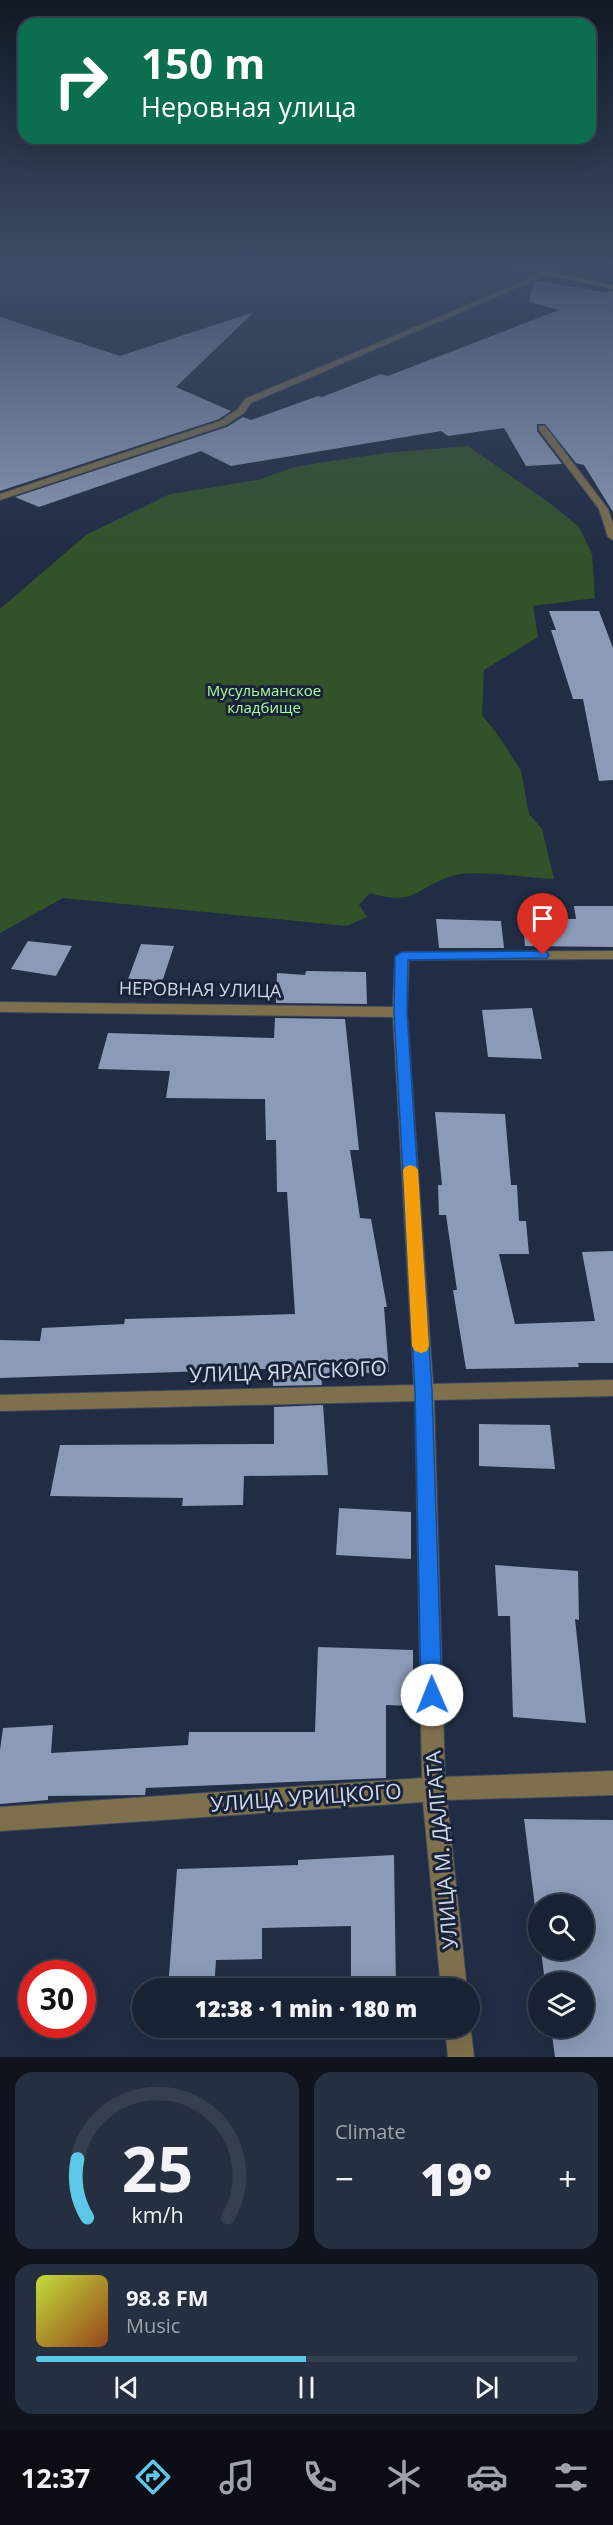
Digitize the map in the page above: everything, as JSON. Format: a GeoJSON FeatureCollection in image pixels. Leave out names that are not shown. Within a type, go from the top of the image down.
{"type":"FeatureCollection","features":[{"type":"Feature","properties":{"kind":"street"},"geometry":{"type":"LineString","coordinates":[[0,497],[223,423],[241,411],[248,401],[336,363]]}},
{"type":"Feature","properties":{"kind":"street"},"geometry":{"type":"LineString","coordinates":[[542,428],[608,509],[613,537]]}},
{"type":"Feature","properties":{"kind":"street","name":"УЛИЦА М. ДАЛГАТА"},"geometry":{"type":"LineString","coordinates":[[453,1978],[434,1789],[424,1391],[400,1012],[402,956],[613,955]]}},
{"type":"Feature","properties":{"kind":"street","name":"НЕРОВНАЯ УЛИЦА"},"geometry":{"type":"LineString","coordinates":[[0,1007],[400,1012]]}},
{"type":"Feature","properties":{"kind":"street","name":"УЛИЦА ЯРАГСКОГО"},"geometry":{"type":"LineString","coordinates":[[0,1403],[613,1388]]}},
{"type":"Feature","properties":{"kind":"street","name":"УЛИЦА УРИЦКОГО"},"geometry":{"type":"LineString","coordinates":[[0,1819],[434,1789],[613,1783]]}},
{"type":"Feature","properties":{"kind":"street"},"geometry":{"type":"LineString","coordinates":[[459,2038],[461,2057]]}},
{"type":"Feature","properties":{"kind":"green space","name":"Мусульманское кладбище"},"geometry":{"type":"Polygon","coordinates":[[[468,446],[551,504],[579,527],[592,554],[595,598],[533,606],[538,637],[484,670],[482,715],[521,771],[529,814],[542,829],[554,879],[473,873],[452,876],[406,897],[385,897],[370,893],[359,905],[367,917],[347,926],[63,898],[0,933],[0,609],[86,535],[170,494],[258,480],[291,468],[318,463],[386,453],[468,446]]]}},
{"type":"Feature","properties":{"kind":"building"},"geometry":{"type":"Polygon","coordinates":[[[0,363],[201,363],[176,387],[231,411],[219,419],[0,491],[0,363]]]}},
{"type":"Feature","properties":{"kind":"building"},"geometry":{"type":"Polygon","coordinates":[[[422,363],[613,363],[613,512],[584,465],[576,463],[545,424],[537,424],[537,431],[562,464],[526,466],[504,428],[448,436],[441,431],[231,466],[201,451],[39,507],[15,497],[227,427],[243,417],[251,420],[318,396],[322,397],[381,374],[388,376],[422,363]]]}},
{"type":"Feature","properties":{"kind":"building"},"geometry":{"type":"Polygon","coordinates":[[[549,611],[599,611],[613,648],[613,780],[599,781],[583,699],[573,699],[551,630],[556,630],[549,611]]]}},
{"type":"Feature","properties":{"kind":"building"},"geometry":{"type":"Polygon","coordinates":[[[574,906],[613,906],[613,947],[525,946],[523,918],[576,919],[574,906]]]}},
{"type":"Feature","properties":{"kind":"building"},"geometry":{"type":"Polygon","coordinates":[[[436,919],[501,921],[504,948],[439,948],[436,919]]]}},
{"type":"Feature","properties":{"kind":"building"},"geometry":{"type":"Polygon","coordinates":[[[28,941],[72,946],[56,976],[11,969],[28,941]]]}},
{"type":"Feature","properties":{"kind":"building"},"geometry":{"type":"Polygon","coordinates":[[[141,944],[174,946],[161,985],[127,982],[141,944]]]}},
{"type":"Feature","properties":{"kind":"building"},"geometry":{"type":"Polygon","coordinates":[[[306,971],[366,972],[367,1004],[276,1003],[277,973],[305,975],[306,971]]]}},
{"type":"Feature","properties":{"kind":"building"},"geometry":{"type":"Polygon","coordinates":[[[532,1008],[542,1059],[488,1057],[482,1010],[532,1008]]]}},
{"type":"Feature","properties":{"kind":"building"},"geometry":{"type":"Polygon","coordinates":[[[275,1018],[345,1019],[359,1150],[350,1150],[360,1218],[371,1219],[387,1307],[384,1307],[389,1372],[321,1375],[322,1385],[273,1386],[273,1369],[207,1369],[207,1371],[0,1378],[0,1340],[40,1341],[42,1328],[124,1324],[125,1319],[295,1314],[287,1192],[277,1192],[276,1140],[266,1140],[265,1099],[166,1098],[170,1071],[98,1069],[108,1033],[274,1038],[275,1018]]]}},
{"type":"Feature","properties":{"kind":"building"},"geometry":{"type":"Polygon","coordinates":[[[435,1112],[505,1114],[511,1185],[517,1185],[519,1221],[526,1221],[529,1254],[499,1254],[515,1324],[595,1321],[582,1252],[613,1251],[613,1363],[578,1363],[579,1367],[466,1369],[453,1290],[457,1290],[446,1215],[439,1215],[438,1185],[442,1185],[435,1112]]]}},
{"type":"Feature","properties":{"kind":"building"},"geometry":{"type":"Polygon","coordinates":[[[323,1405],[328,1475],[244,1476],[243,1505],[182,1506],[183,1498],[50,1496],[60,1445],[274,1444],[274,1407],[323,1405]]]}},
{"type":"Feature","properties":{"kind":"building"},"geometry":{"type":"Polygon","coordinates":[[[479,1424],[550,1425],[555,1469],[479,1466],[479,1424]]]}},
{"type":"Feature","properties":{"kind":"building"},"geometry":{"type":"Polygon","coordinates":[[[339,1508],[411,1512],[411,1559],[336,1555],[339,1508]]]}},
{"type":"Feature","properties":{"kind":"building"},"geometry":{"type":"Polygon","coordinates":[[[495,1565],[578,1571],[579,1620],[575,1619],[586,1723],[513,1717],[510,1616],[498,1616],[495,1565]]]}},
{"type":"Feature","properties":{"kind":"building"},"geometry":{"type":"Polygon","coordinates":[[[318,1647],[413,1650],[413,1706],[386,1705],[386,1778],[146,1788],[145,1795],[48,1796],[48,1800],[0,1804],[0,1750],[3,1728],[53,1725],[51,1753],[188,1745],[189,1732],[315,1732],[318,1647]]]}},
{"type":"Feature","properties":{"kind":"building"},"geometry":{"type":"Polygon","coordinates":[[[524,1819],[613,1820],[613,2057],[555,2057],[552,2038],[594,2038],[594,1972],[544,1972],[542,1960],[594,1960],[594,1894],[533,1894],[524,1819]]]}},
{"type":"Feature","properties":{"kind":"building"},"geometry":{"type":"Polygon","coordinates":[[[394,1855],[396,1978],[351,1978],[351,1926],[262,1928],[262,1959],[216,1960],[215,1978],[169,1978],[177,1869],[298,1865],[298,1860],[394,1855]]]}},
{"type":"Feature","properties":{"kind":"slow traffic"},"geometry":{"type":"LineString","coordinates":[[410,1170],[421,1346]]}},
{"type":"Feature","properties":{"kind":"route"},"geometry":{"type":"LineString","coordinates":[[432,1695],[424,1391],[400,1012],[402,956],[543,955]]}}]}
